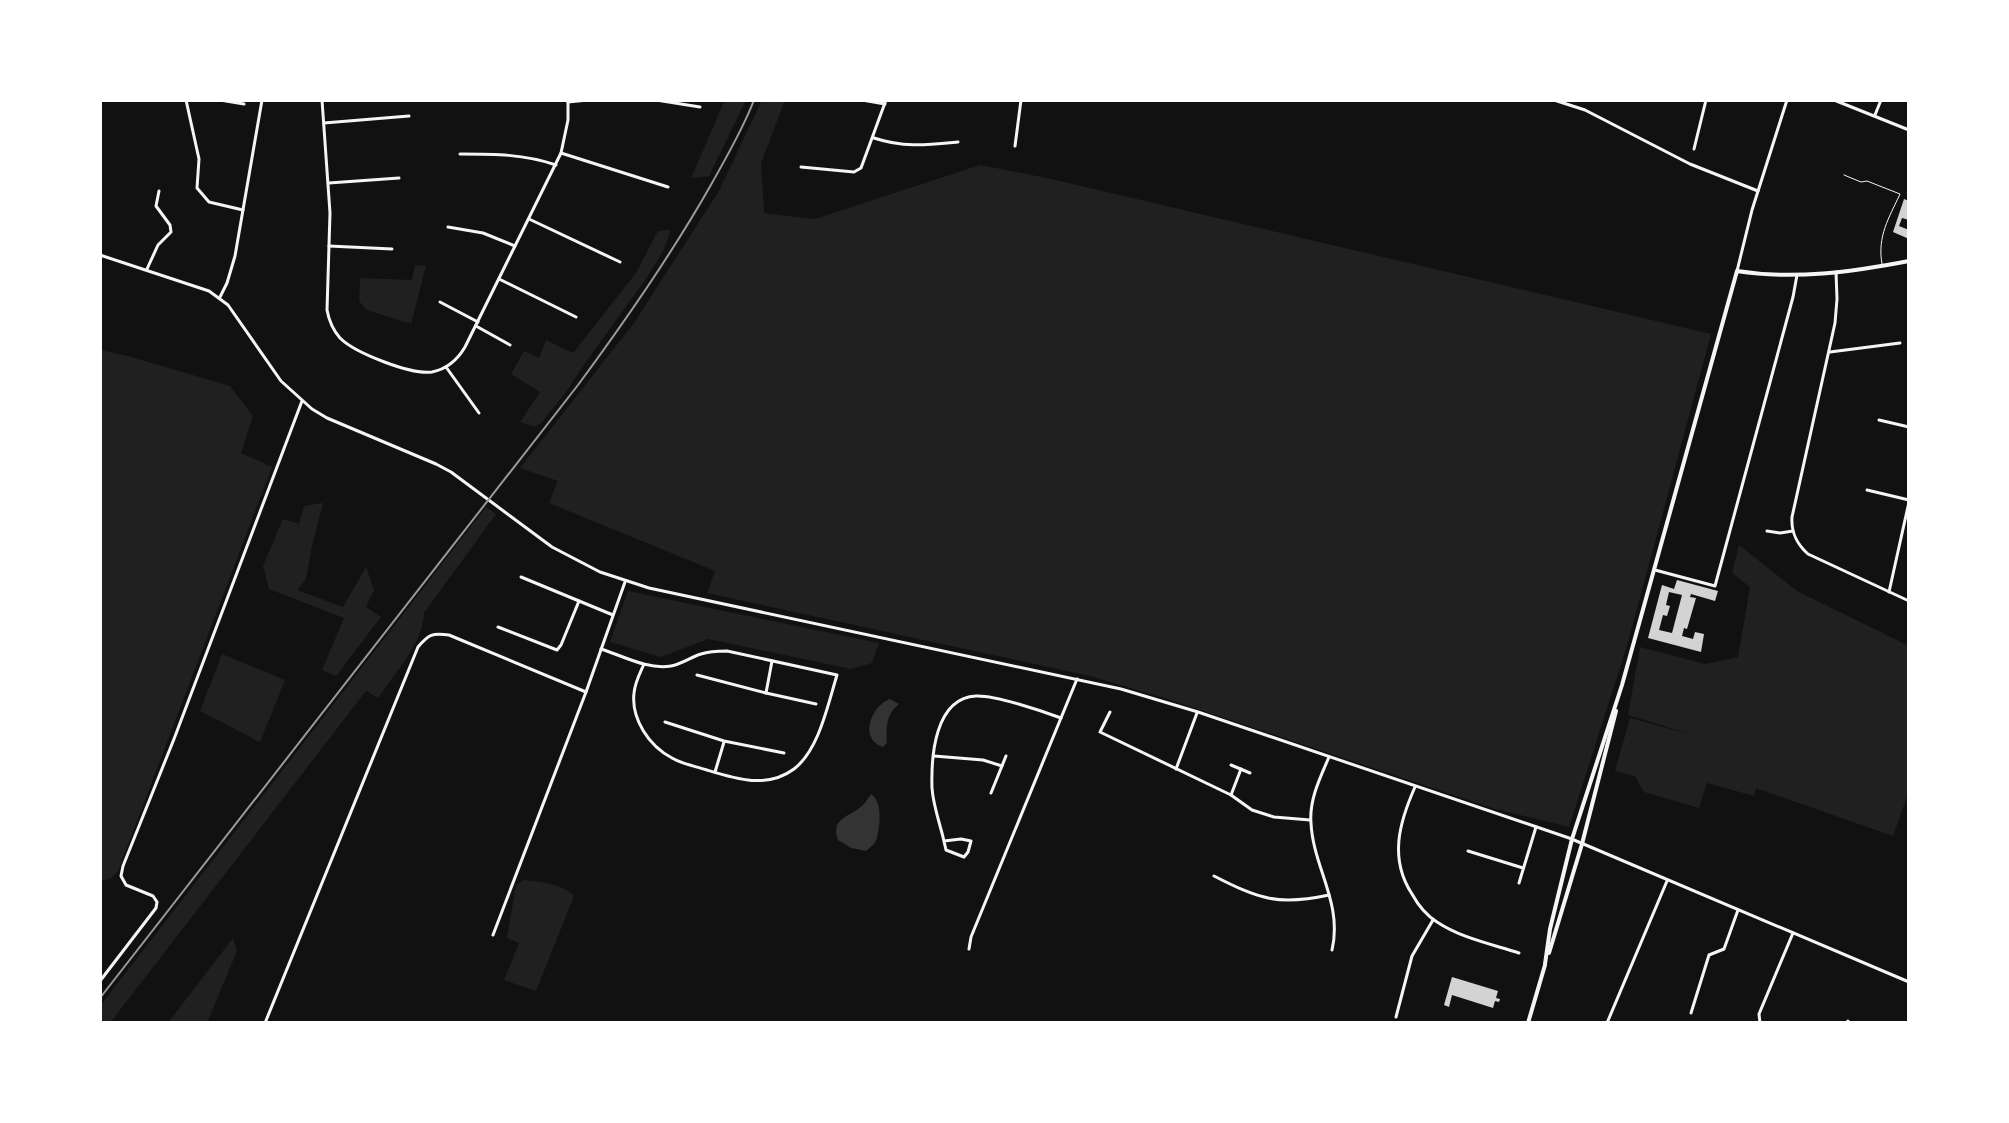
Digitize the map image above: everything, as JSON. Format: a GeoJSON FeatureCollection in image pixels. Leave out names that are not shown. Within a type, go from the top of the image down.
{"type":"FeatureCollection","features":[{"type":"Feature","properties":{"kind":"main road"},"geometry":{"type":"LineString","coordinates":[[1545,964],[1550,929],[1572,839],[1622,685],[1737,271],[1759,275],[1797,275],[1909,261]]}},
{"type":"Feature","properties":{"kind":"main road"},"geometry":{"type":"LineString","coordinates":[[1528,1023],[1582,844],[1622,685]]}},
{"type":"Feature","properties":{"kind":"street"},"geometry":{"type":"LineString","coordinates":[[186,100],[199,159],[197,188],[209,202],[243,210]]}},
{"type":"Feature","properties":{"kind":"street"},"geometry":{"type":"LineString","coordinates":[[220,100],[244,104]]}},
{"type":"Feature","properties":{"kind":"street"},"geometry":{"type":"LineString","coordinates":[[220,297],[232,270],[262,100]]}},
{"type":"Feature","properties":{"kind":"street"},"geometry":{"type":"LineString","coordinates":[[322,100],[329,183],[329,320],[352,348],[408,370],[428,372],[446,367],[461,353],[556,165],[567,131],[568,101],[588,100]]}},
{"type":"Feature","properties":{"kind":"street"},"geometry":{"type":"LineString","coordinates":[[656,100],[700,107]]}},
{"type":"Feature","properties":{"kind":"street"},"geometry":{"type":"LineString","coordinates":[[801,167],[854,172],[861,168],[885,102],[862,100]]}},
{"type":"Feature","properties":{"kind":"street"},"geometry":{"type":"LineString","coordinates":[[1015,146],[1021,100]]}},
{"type":"Feature","properties":{"kind":"street"},"geometry":{"type":"LineString","coordinates":[[1554,100],[1585,110],[1690,164],[1758,191]]}},
{"type":"Feature","properties":{"kind":"street"},"geometry":{"type":"LineString","coordinates":[[1694,149],[1706,100]]}},
{"type":"Feature","properties":{"kind":"street"},"geometry":{"type":"LineString","coordinates":[[1737,271],[1787,100]]}},
{"type":"Feature","properties":{"kind":"street"},"geometry":{"type":"LineString","coordinates":[[1834,100],[1909,130]]}},
{"type":"Feature","properties":{"kind":"street"},"geometry":{"type":"LineString","coordinates":[[1874,116],[1881,100]]}},
{"type":"Feature","properties":{"kind":"street"},"geometry":{"type":"LineString","coordinates":[[324,123],[409,116]]}},
{"type":"Feature","properties":{"kind":"street"},"geometry":{"type":"LineString","coordinates":[[874,138],[909,146],[958,142]]}},
{"type":"Feature","properties":{"kind":"street"},"geometry":{"type":"LineString","coordinates":[[561,153],[668,187]]}},
{"type":"Feature","properties":{"kind":"street"},"geometry":{"type":"LineString","coordinates":[[460,154],[533,157],[556,165]]}},
{"type":"Feature","properties":{"kind":"street"},"geometry":{"type":"LineString","coordinates":[[329,183],[399,178]]}},
{"type":"Feature","properties":{"kind":"street"},"geometry":{"type":"LineString","coordinates":[[147,269],[158,245],[171,232],[170,225],[156,206],[159,191]]}},
{"type":"Feature","properties":{"kind":"street"},"geometry":{"type":"LineString","coordinates":[[529,219],[620,262]]}},
{"type":"Feature","properties":{"kind":"street"},"geometry":{"type":"LineString","coordinates":[[448,227],[483,233],[515,246]]}},
{"type":"Feature","properties":{"kind":"street"},"geometry":{"type":"LineString","coordinates":[[329,246],[392,249]]}},
{"type":"Feature","properties":{"kind":"street"},"geometry":{"type":"LineString","coordinates":[[100,255],[199,286],[220,297],[281,381],[302,401],[327,418],[436,464],[552,547],[625,582],[1077,679],[1198,712],[1572,839],[1909,982]]}},
{"type":"Feature","properties":{"kind":"street"},"geometry":{"type":"LineString","coordinates":[[1836,272],[1837,299],[1830,352],[1792,517],[1793,531],[1801,548],[1808,554],[1909,601]]}},
{"type":"Feature","properties":{"kind":"street"},"geometry":{"type":"LineString","coordinates":[[1654,570],[1715,586],[1797,275]]}},
{"type":"Feature","properties":{"kind":"street"},"geometry":{"type":"LineString","coordinates":[[499,279],[576,317]]}},
{"type":"Feature","properties":{"kind":"street"},"geometry":{"type":"LineString","coordinates":[[440,302],[510,345]]}},
{"type":"Feature","properties":{"kind":"street"},"geometry":{"type":"LineString","coordinates":[[1830,352],[1900,343]]}},
{"type":"Feature","properties":{"kind":"street"},"geometry":{"type":"LineString","coordinates":[[446,367],[479,413]]}},
{"type":"Feature","properties":{"kind":"street"},"geometry":{"type":"LineString","coordinates":[[100,981],[156,908],[157,902],[153,896],[126,885],[121,876],[123,866],[302,401]]}},
{"type":"Feature","properties":{"kind":"street"},"geometry":{"type":"LineString","coordinates":[[1879,420],[1909,427]]}},
{"type":"Feature","properties":{"kind":"street"},"geometry":{"type":"LineString","coordinates":[[1867,490],[1909,501],[1889,592]]}},
{"type":"Feature","properties":{"kind":"street"},"geometry":{"type":"LineString","coordinates":[[1903,530],[1909,531]]}},
{"type":"Feature","properties":{"kind":"street"},"geometry":{"type":"LineString","coordinates":[[1767,531],[1793,531]]}},
{"type":"Feature","properties":{"kind":"street"},"geometry":{"type":"LineString","coordinates":[[521,577],[613,615]]}},
{"type":"Feature","properties":{"kind":"street"},"geometry":{"type":"LineString","coordinates":[[493,935],[625,582]]}},
{"type":"Feature","properties":{"kind":"street"},"geometry":{"type":"LineString","coordinates":[[498,627],[557,650],[579,601]]}},
{"type":"Feature","properties":{"kind":"street"},"geometry":{"type":"LineString","coordinates":[[265,1023],[418,647],[426,637],[434,633],[449,635],[586,692]]}},
{"type":"Feature","properties":{"kind":"street"},"geometry":{"type":"LineString","coordinates":[[601,649],[656,667],[685,662],[698,654],[727,651],[837,675],[810,751],[795,768],[765,782],[715,772],[662,752],[639,724],[635,709],[634,693],[644,664]]}},
{"type":"Feature","properties":{"kind":"street"},"geometry":{"type":"LineString","coordinates":[[766,693],[772,661]]}},
{"type":"Feature","properties":{"kind":"street"},"geometry":{"type":"LineString","coordinates":[[697,675],[816,704]]}},
{"type":"Feature","properties":{"kind":"street"},"geometry":{"type":"LineString","coordinates":[[969,949],[971,937],[1077,679]]}},
{"type":"Feature","properties":{"kind":"street"},"geometry":{"type":"LineString","coordinates":[[944,841],[971,841],[964,857],[946,850],[932,789],[936,738],[947,710],[964,698],[986,696],[1061,718]]}},
{"type":"Feature","properties":{"kind":"street"},"geometry":{"type":"LineString","coordinates":[[1110,712],[1100,732],[1231,795],[1252,810],[1286,819],[1310,820]]}},
{"type":"Feature","properties":{"kind":"street"},"geometry":{"type":"LineString","coordinates":[[1176,769],[1198,712]]}},
{"type":"Feature","properties":{"kind":"street"},"geometry":{"type":"LineString","coordinates":[[665,722],[724,741],[784,753]]}},
{"type":"Feature","properties":{"kind":"street"},"geometry":{"type":"LineString","coordinates":[[715,772],[724,741]]}},
{"type":"Feature","properties":{"kind":"street"},"geometry":{"type":"LineString","coordinates":[[934,756],[983,760],[1002,766]]}},
{"type":"Feature","properties":{"kind":"street"},"geometry":{"type":"LineString","coordinates":[[991,793],[1006,756]]}},
{"type":"Feature","properties":{"kind":"street"},"geometry":{"type":"LineString","coordinates":[[1329,757],[1319,780],[1310,820],[1336,928],[1332,950]]}},
{"type":"Feature","properties":{"kind":"street"},"geometry":{"type":"LineString","coordinates":[[1231,765],[1250,773]]}},
{"type":"Feature","properties":{"kind":"street"},"geometry":{"type":"LineString","coordinates":[[1231,795],[1241,769]]}},
{"type":"Feature","properties":{"kind":"street"},"geometry":{"type":"LineString","coordinates":[[1415,787],[1400,827],[1397,847],[1405,883],[1433,920],[1470,938],[1519,953]]}},
{"type":"Feature","properties":{"kind":"street"},"geometry":{"type":"LineString","coordinates":[[1519,883],[1536,827]]}},
{"type":"Feature","properties":{"kind":"street"},"geometry":{"type":"LineString","coordinates":[[1468,851],[1523,868]]}},
{"type":"Feature","properties":{"kind":"street"},"geometry":{"type":"LineString","coordinates":[[1214,876],[1245,892],[1274,900],[1305,901],[1329,895]]}},
{"type":"Feature","properties":{"kind":"street"},"geometry":{"type":"LineString","coordinates":[[1607,1023],[1667,881]]}},
{"type":"Feature","properties":{"kind":"street"},"geometry":{"type":"LineString","coordinates":[[1691,1013],[1709,955],[1724,949],[1738,910]]}},
{"type":"Feature","properties":{"kind":"street"},"geometry":{"type":"LineString","coordinates":[[1396,1017],[1412,956],[1433,920]]}},
{"type":"Feature","properties":{"kind":"street"},"geometry":{"type":"LineString","coordinates":[[1760,1023],[1759,1014],[1793,933]]}},
{"type":"Feature","properties":{"kind":"lane"},"geometry":{"type":"LineString","coordinates":[[1844,175],[1900,194],[1881,239],[1882,266]]}},
{"type":"Feature","properties":{"kind":"shaded area"},"geometry":{"type":"Polygon","coordinates":[[[725,100],[746,100],[709,176],[691,178],[725,100]]]}},
{"type":"Feature","properties":{"kind":"shaded area"},"geometry":{"type":"Polygon","coordinates":[[[762,100],[785,100],[761,163],[764,212],[769,214],[815,219],[980,165],[1047,178],[1711,334],[1627,646],[1569,827],[1495,809],[1168,699],[1090,676],[707,593],[715,571],[549,503],[558,481],[520,468],[634,323],[719,191],[762,100]]]}},
{"type":"Feature","properties":{"kind":"shaded area"},"geometry":{"type":"Polygon","coordinates":[[[671,230],[663,251],[646,279],[566,392],[535,427],[520,422],[540,392],[511,374],[524,351],[539,358],[546,340],[573,353],[636,273],[658,231],[671,230]]]}},
{"type":"Feature","properties":{"kind":"shaded area"},"geometry":{"type":"Polygon","coordinates":[[[415,265],[426,266],[411,324],[367,310],[359,301],[360,278],[412,280],[415,265]]]}},
{"type":"Feature","properties":{"kind":"shaded area"},"geometry":{"type":"Polygon","coordinates":[[[100,350],[230,386],[253,416],[241,453],[272,467],[118,871],[110,879],[100,881],[100,350]]]}},
{"type":"Feature","properties":{"kind":"shaded area"},"geometry":{"type":"Polygon","coordinates":[[[323,503],[306,579],[297,590],[343,607],[366,567],[374,590],[366,607],[381,617],[336,676],[322,670],[344,618],[269,589],[263,566],[283,519],[299,524],[304,506],[323,503]]]}},
{"type":"Feature","properties":{"kind":"shaded area"},"geometry":{"type":"Polygon","coordinates":[[[486,507],[496,514],[424,613],[414,646],[378,698],[366,691],[110,1023],[100,1023],[100,1006],[486,507]]]}},
{"type":"Feature","properties":{"kind":"shaded area"},"geometry":{"type":"Polygon","coordinates":[[[1739,545],[1797,591],[1909,646],[1909,791],[1893,836],[1756,788],[1754,796],[1707,783],[1699,808],[1644,792],[1635,776],[1615,771],[1630,718],[1696,736],[1628,715],[1640,647],[1705,664],[1738,657],[1750,587],[1732,573],[1739,545]]]}},
{"type":"Feature","properties":{"kind":"shaded area"},"geometry":{"type":"Polygon","coordinates":[[[628,591],[879,643],[872,663],[851,669],[708,639],[661,657],[610,642],[628,591]]]}},
{"type":"Feature","properties":{"kind":"shaded area"},"geometry":{"type":"Polygon","coordinates":[[[222,654],[285,680],[260,742],[200,711],[222,654]]]}},
{"type":"Feature","properties":{"kind":"shaded area"},"geometry":{"type":"Polygon","coordinates":[[[890,699],[899,704],[889,717],[887,743],[883,747],[871,737],[870,723],[877,708],[890,699]]]}},
{"type":"Feature","properties":{"kind":"shaded area"},"geometry":{"type":"Polygon","coordinates":[[[871,794],[879,808],[877,838],[866,851],[851,848],[838,840],[837,827],[871,794]]]}},
{"type":"Feature","properties":{"kind":"shaded area"},"geometry":{"type":"Polygon","coordinates":[[[523,880],[557,886],[574,896],[536,991],[504,980],[519,943],[507,938],[516,885],[523,880]]]}},
{"type":"Feature","properties":{"kind":"shaded area"},"geometry":{"type":"Polygon","coordinates":[[[233,938],[237,951],[207,1023],[168,1023],[233,938]]]}},
{"type":"Feature","properties":{"kind":"building"},"geometry":{"type":"Polygon","coordinates":[[[1904,199],[1909,201],[1909,220],[1902,218],[1899,226],[1909,230],[1909,239],[1893,232],[1904,199]]]}},
{"type":"Feature","properties":{"kind":"building"},"geometry":{"type":"Polygon","coordinates":[[[1677,580],[1718,591],[1715,601],[1691,594],[1690,597],[1696,598],[1682,636],[1693,639],[1695,632],[1704,634],[1701,652],[1648,638],[1662,585],[1674,589],[1677,580]],[[1669,592],[1666,605],[1670,606],[1667,616],[1663,615],[1659,630],[1672,633],[1682,595],[1669,592]]]}},
{"type":"Feature","properties":{"kind":"building"},"geometry":{"type":"Polygon","coordinates":[[[1452,977],[1498,991],[1496,998],[1500,999],[1499,1002],[1495,1001],[1493,1008],[1452,995],[1449,1007],[1444,1005],[1452,977]]]}},
{"type":"Feature","properties":{"kind":"railway"},"geometry":{"type":"LineString","coordinates":[[100,998],[596,361],[697,209],[754,100]]}}]}
